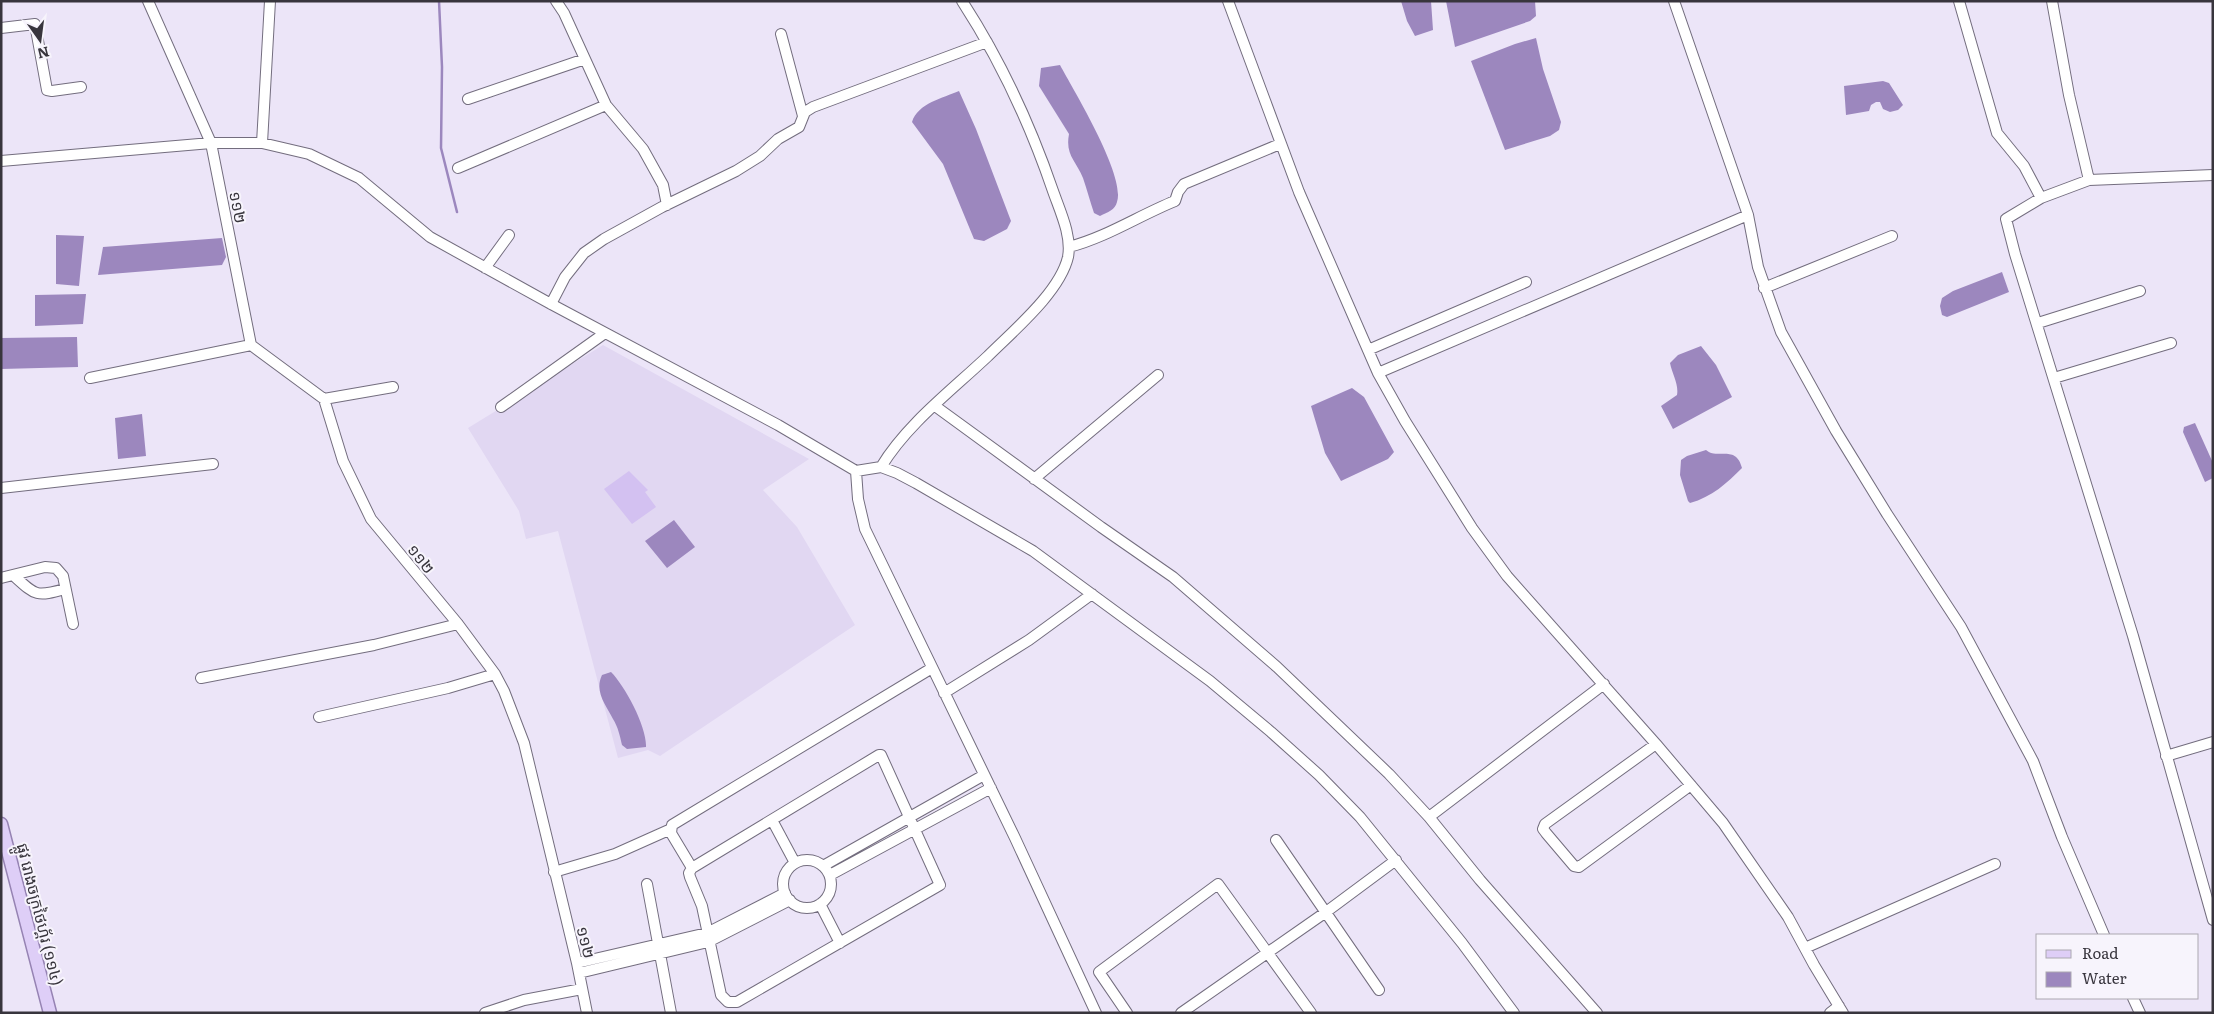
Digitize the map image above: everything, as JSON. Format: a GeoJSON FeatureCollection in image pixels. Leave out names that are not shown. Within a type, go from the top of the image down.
{"type":"FeatureCollection","features":[{"type":"Feature","properties":{"kind":"main road","name":"ផ្លូវ រោងចក្រថៃហ្គ័រ (១១៤)"},"geometry":{"type":"LineString","coordinates":[[1,824],[50,1013]]}},
{"type":"Feature","properties":{"kind":"street","name":"១១២"},"geometry":{"type":"LineString","coordinates":[[148,1],[210,143],[251,344]]}},
{"type":"Feature","properties":{"kind":"street"},"geometry":{"type":"LineString","coordinates":[[262,143],[270,1]]}},
{"type":"Feature","properties":{"kind":"street"},"geometry":{"type":"LineString","coordinates":[[556,1],[564,12],[606,105],[614,117],[643,149],[663,185],[667,205]]}},
{"type":"Feature","properties":{"kind":"street"},"geometry":{"type":"LineString","coordinates":[[881,467],[902,438],[1001,343],[1048,293],[1059,278],[1068,258],[1069,247],[1063,220],[1034,136],[1003,71],[962,1]]}},
{"type":"Feature","properties":{"kind":"street"},"geometry":{"type":"LineString","coordinates":[[1228,1],[1280,144],[1378,373],[1472,528],[1506,576],[1604,684],[1723,823],[1788,916],[1804,948],[1841,1009],[1830,1013]]}},
{"type":"Feature","properties":{"kind":"street"},"geometry":{"type":"LineString","coordinates":[[1674,1],[1748,215],[1764,288],[1780,332],[1836,431],[1887,514],[1961,627],[2033,761],[2062,837],[2104,934]]}},
{"type":"Feature","properties":{"kind":"street"},"geometry":{"type":"LineString","coordinates":[[1960,1],[1998,133],[2024,166],[2041,198]]}},
{"type":"Feature","properties":{"kind":"street"},"geometry":{"type":"LineString","coordinates":[[2052,1],[2089,180]]}},
{"type":"Feature","properties":{"kind":"street"},"geometry":{"type":"LineString","coordinates":[[1,28],[36,24],[47,90],[52,92],[81,87]]}},
{"type":"Feature","properties":{"kind":"street"},"geometry":{"type":"LineString","coordinates":[[781,34],[804,116]]}},
{"type":"Feature","properties":{"kind":"street"},"geometry":{"type":"LineString","coordinates":[[551,304],[565,277],[584,254],[604,239],[736,171],[760,156],[778,139],[799,126],[805,112],[813,107],[987,42]]}},
{"type":"Feature","properties":{"kind":"street"},"geometry":{"type":"LineString","coordinates":[[468,99],[585,59]]}},
{"type":"Feature","properties":{"kind":"street"},"geometry":{"type":"LineString","coordinates":[[458,168],[606,105]]}},
{"type":"Feature","properties":{"kind":"street"},"geometry":{"type":"LineString","coordinates":[[1,161],[210,143],[262,143],[308,154],[359,178],[430,237],[551,304],[737,402],[856,471],[881,467],[897,473],[994,527],[1033,551],[1210,681],[1272,732],[1319,775],[1360,817],[1396,860],[1514,1013]]}},
{"type":"Feature","properties":{"kind":"street"},"geometry":{"type":"LineString","coordinates":[[1069,247],[1109,234],[1129,221],[1175,201],[1178,192],[1184,184],[1280,144]]}},
{"type":"Feature","properties":{"kind":"street"},"geometry":{"type":"LineString","coordinates":[[2213,175],[2089,180],[2041,198],[2006,219],[2015,254],[2133,636],[2213,920]]}},
{"type":"Feature","properties":{"kind":"street"},"geometry":{"type":"LineString","coordinates":[[1378,373],[1748,215]]}},
{"type":"Feature","properties":{"kind":"street"},"geometry":{"type":"LineString","coordinates":[[485,268],[509,235]]}},
{"type":"Feature","properties":{"kind":"street"},"geometry":{"type":"LineString","coordinates":[[1764,288],[1892,236]]}},
{"type":"Feature","properties":{"kind":"street"},"geometry":{"type":"LineString","coordinates":[[1368,350],[1526,282]]}},
{"type":"Feature","properties":{"kind":"street"},"geometry":{"type":"LineString","coordinates":[[2038,324],[2140,291]]}},
{"type":"Feature","properties":{"kind":"street"},"geometry":{"type":"LineString","coordinates":[[501,407],[605,333]]}},
{"type":"Feature","properties":{"kind":"street"},"geometry":{"type":"LineString","coordinates":[[2054,378],[2171,343]]}},
{"type":"Feature","properties":{"kind":"street"},"geometry":{"type":"LineString","coordinates":[[90,378],[251,344],[324,399],[393,388]]}},
{"type":"Feature","properties":{"kind":"street"},"geometry":{"type":"LineString","coordinates":[[1034,479],[1158,375]]}},
{"type":"Feature","properties":{"kind":"street","name":"១១២"},"geometry":{"type":"LineString","coordinates":[[324,399],[343,461],[371,519],[458,624],[495,674],[504,691],[524,743],[577,962],[587,1013]]}},
{"type":"Feature","properties":{"kind":"street"},"geometry":{"type":"LineString","coordinates":[[935,406],[1034,479],[1173,577],[1277,667],[1388,774],[1429,817],[1480,880],[1597,1013]]}},
{"type":"Feature","properties":{"kind":"street"},"geometry":{"type":"LineString","coordinates":[[1,488],[213,464]]}},
{"type":"Feature","properties":{"kind":"street"},"geometry":{"type":"LineString","coordinates":[[856,471],[858,499],[865,529],[984,774],[1096,1013]]}},
{"type":"Feature","properties":{"kind":"street"},"geometry":{"type":"LineString","coordinates":[[1,578],[45,568],[56,568],[62,576],[66,589],[73,624]]}},
{"type":"Feature","properties":{"kind":"street"},"geometry":{"type":"LineString","coordinates":[[13,575],[36,594],[66,589]]}},
{"type":"Feature","properties":{"kind":"street"},"geometry":{"type":"LineString","coordinates":[[944,693],[1029,640],[1092,594]]}},
{"type":"Feature","properties":{"kind":"street"},"geometry":{"type":"LineString","coordinates":[[202,678],[374,645],[458,624]]}},
{"type":"Feature","properties":{"kind":"street"},"geometry":{"type":"LineString","coordinates":[[554,872],[615,854],[671,829],[672,825],[932,668]]}},
{"type":"Feature","properties":{"kind":"street"},"geometry":{"type":"LineString","coordinates":[[319,717],[448,688],[495,674]]}},
{"type":"Feature","properties":{"kind":"street"},"geometry":{"type":"LineString","coordinates":[[1429,817],[1604,684]]}},
{"type":"Feature","properties":{"kind":"street"},"geometry":{"type":"LineString","coordinates":[[2166,756],[2213,742]]}},
{"type":"Feature","properties":{"kind":"street"},"geometry":{"type":"LineString","coordinates":[[1656,744],[1545,824],[1544,830],[1546,833],[1574,866],[1579,867],[1691,786]]}},
{"type":"Feature","properties":{"kind":"street"},"geometry":{"type":"LineString","coordinates":[[880,754],[910,816],[940,885],[737,1002],[728,1002],[720,995],[702,906],[689,873],[692,868],[880,754]]}},
{"type":"Feature","properties":{"kind":"street"},"geometry":{"type":"LineString","coordinates":[[823,866],[984,774]]}},
{"type":"Feature","properties":{"kind":"street"},"geometry":{"type":"LineString","coordinates":[[830,875],[990,788]]}},
{"type":"Feature","properties":{"kind":"street"},"geometry":{"type":"LineString","coordinates":[[772,820],[795,863]]}},
{"type":"Feature","properties":{"kind":"street"},"geometry":{"type":"LineString","coordinates":[[671,829],[692,868]]}},
{"type":"Feature","properties":{"kind":"street"},"geometry":{"type":"LineString","coordinates":[[1276,840],[1379,990]]}},
{"type":"Feature","properties":{"kind":"street"},"geometry":{"type":"LineString","coordinates":[[808,860],[823,866],[830,875],[830,891],[820,904],[804,907],[788,897],[784,880],[786,874],[795,863],[808,860]]}},
{"type":"Feature","properties":{"kind":"street"},"geometry":{"type":"LineString","coordinates":[[1181,1013],[1326,912],[1396,860]]}},
{"type":"Feature","properties":{"kind":"street"},"geometry":{"type":"LineString","coordinates":[[1804,948],[1994,864]]}},
{"type":"Feature","properties":{"kind":"street"},"geometry":{"type":"LineString","coordinates":[[647,884],[671,1013]]}},
{"type":"Feature","properties":{"kind":"street"},"geometry":{"type":"LineString","coordinates":[[1127,1013],[1099,972],[1218,884],[1312,1013]]}},
{"type":"Feature","properties":{"kind":"street"},"geometry":{"type":"LineString","coordinates":[[577,962],[659,949],[708,938],[788,897]]}},
{"type":"Feature","properties":{"kind":"street"},"geometry":{"type":"LineString","coordinates":[[820,904],[840,942]]}},
{"type":"Feature","properties":{"kind":"street"},"geometry":{"type":"LineString","coordinates":[[579,974],[659,949]]}},
{"type":"Feature","properties":{"kind":"street"},"geometry":{"type":"LineString","coordinates":[[485,1013],[524,1000],[582,988]]}},
{"type":"Feature","properties":{"kind":"street"},"geometry":{"type":"LineString","coordinates":[[2133,999],[2140,1013]]}},
{"type":"Feature","properties":{"kind":"shaded area"},"geometry":{"type":"Polygon","coordinates":[[[603,345],[809,459],[763,490],[797,527],[855,625],[660,756],[648,750],[618,758],[558,531],[526,539],[519,511],[468,428],[603,345]]]}},
{"type":"Feature","properties":{"kind":"shaded area"},"geometry":{"type":"Polygon","coordinates":[[[629,471],[648,490],[645,492],[656,507],[632,524],[604,489],[629,471]]]}},
{"type":"Feature","properties":{"kind":"water"},"geometry":{"type":"Polygon","coordinates":[[[1401,1],[1431,1],[1433,30],[1415,36],[1407,21],[1401,1]]]}},
{"type":"Feature","properties":{"kind":"water"},"geometry":{"type":"Polygon","coordinates":[[[1446,1],[1535,1],[1536,16],[1530,21],[1455,47],[1446,1]]]}},
{"type":"Feature","properties":{"kind":"water"},"geometry":{"type":"Polygon","coordinates":[[[1536,38],[1543,69],[1561,122],[1559,130],[1550,136],[1505,150],[1471,61],[1536,38]]]}},
{"type":"Feature","properties":{"kind":"water"},"geometry":{"type":"Polygon","coordinates":[[[1060,65],[1087,113],[1114,173],[1118,190],[1117,202],[1113,209],[1100,216],[1094,213],[1083,178],[1070,153],[1069,134],[1039,86],[1041,68],[1060,65]]]}},
{"type":"Feature","properties":{"kind":"water"},"geometry":{"type":"Polygon","coordinates":[[[1883,81],[1889,83],[1903,105],[1898,110],[1890,112],[1883,109],[1880,102],[1876,102],[1871,105],[1869,111],[1846,115],[1844,86],[1883,81]]]}},
{"type":"Feature","properties":{"kind":"water"},"geometry":{"type":"Polygon","coordinates":[[[959,91],[976,129],[1011,221],[1007,229],[984,241],[974,239],[943,164],[912,122],[925,106],[959,91]]]}},
{"type":"Feature","properties":{"kind":"water"},"geometry":{"type":"Polygon","coordinates":[[[56,235],[84,236],[79,286],[56,284],[56,235]]]}},
{"type":"Feature","properties":{"kind":"water"},"geometry":{"type":"Polygon","coordinates":[[[222,238],[226,257],[222,265],[98,275],[103,247],[222,238]]]}},
{"type":"Feature","properties":{"kind":"water"},"geometry":{"type":"Polygon","coordinates":[[[2002,272],[2009,292],[1947,317],[1942,315],[1940,306],[1942,298],[1953,291],[2002,272]]]}},
{"type":"Feature","properties":{"kind":"water"},"geometry":{"type":"Polygon","coordinates":[[[86,294],[83,324],[35,326],[35,295],[86,294]]]}},
{"type":"Feature","properties":{"kind":"water"},"geometry":{"type":"Polygon","coordinates":[[[77,337],[78,367],[1,369],[1,338],[77,337]]]}},
{"type":"Feature","properties":{"kind":"water"},"geometry":{"type":"Polygon","coordinates":[[[1701,346],[1716,365],[1732,397],[1673,429],[1661,406],[1677,395],[1676,383],[1670,363],[1678,355],[1701,346]]]}},
{"type":"Feature","properties":{"kind":"water"},"geometry":{"type":"Polygon","coordinates":[[[1352,388],[1364,397],[1394,452],[1388,459],[1341,481],[1325,453],[1311,406],[1352,388]]]}},
{"type":"Feature","properties":{"kind":"water"},"geometry":{"type":"Polygon","coordinates":[[[142,414],[146,456],[118,459],[115,418],[142,414]]]}},
{"type":"Feature","properties":{"kind":"water"},"geometry":{"type":"Polygon","coordinates":[[[2195,423],[2213,463],[2213,478],[2205,482],[2183,432],[2184,427],[2195,423]]]}},
{"type":"Feature","properties":{"kind":"water"},"geometry":{"type":"Polygon","coordinates":[[[1706,450],[1710,453],[1731,454],[1735,456],[1742,468],[1712,493],[1690,503],[1680,475],[1681,460],[1706,450]]]}},
{"type":"Feature","properties":{"kind":"water"},"geometry":{"type":"Polygon","coordinates":[[[674,520],[695,547],[667,568],[645,541],[674,520]]]}},
{"type":"Feature","properties":{"kind":"water"},"geometry":{"type":"Polygon","coordinates":[[[611,672],[623,687],[634,707],[643,729],[646,747],[627,749],[622,745],[620,735],[604,703],[599,687],[602,675],[611,672]]]}},
{"type":"Feature","properties":{"kind":"waterway"},"geometry":{"type":"LineString","coordinates":[[439,1],[442,67],[441,148],[457,212]]}}]}
